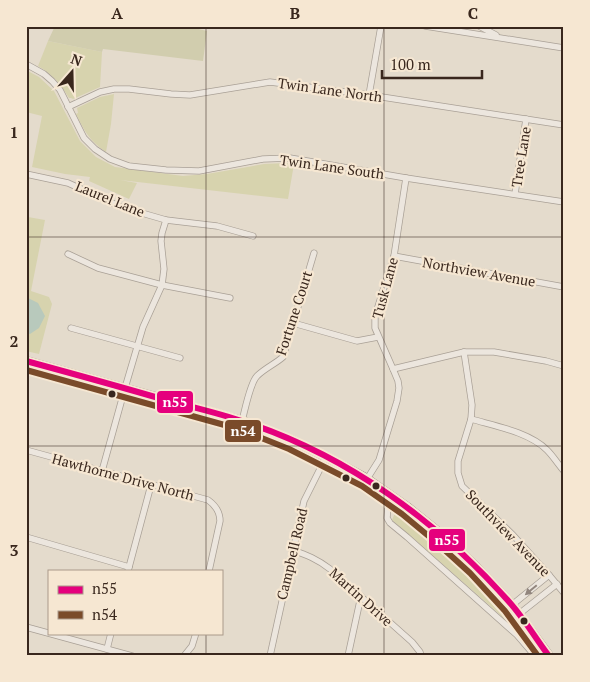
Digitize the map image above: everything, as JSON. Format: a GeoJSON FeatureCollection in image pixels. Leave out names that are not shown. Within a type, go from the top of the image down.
{"type":"FeatureCollection","features":[{"type":"Feature","properties":{"kind":"main road"},"geometry":{"type":"LineString","coordinates":[[26,361],[242,421],[293,441],[367,479],[444,536],[512,605],[549,656]]}},
{"type":"Feature","properties":{"kind":"street"},"geometry":{"type":"LineString","coordinates":[[369,95],[381,26]]}},
{"type":"Feature","properties":{"kind":"street"},"geometry":{"type":"LineString","coordinates":[[425,26],[564,48]]}},
{"type":"Feature","properties":{"kind":"street"},"geometry":{"type":"LineString","coordinates":[[479,26],[502,38]]}},
{"type":"Feature","properties":{"kind":"street","name":"Twin Lane South"},"geometry":{"type":"LineString","coordinates":[[26,64],[44,74],[60,90],[84,138],[95,149],[110,159],[129,166],[198,171],[263,159],[290,158],[564,202]]}},
{"type":"Feature","properties":{"kind":"street","name":"Twin Lane North"},"geometry":{"type":"LineString","coordinates":[[68,107],[100,92],[114,90],[130,89],[190,95],[270,82],[564,125]]}},
{"type":"Feature","properties":{"kind":"street","name":"Tree Lane"},"geometry":{"type":"LineString","coordinates":[[515,194],[526,119]]}},
{"type":"Feature","properties":{"kind":"street","name":"Laurel Lane"},"geometry":{"type":"LineString","coordinates":[[26,174],[68,183],[121,207],[166,220],[217,226],[253,236]]}},
{"type":"Feature","properties":{"kind":"street","name":"Tusk Lane"},"geometry":{"type":"LineString","coordinates":[[367,479],[379,460],[397,401],[399,388],[398,381],[375,328],[375,316],[394,256],[406,178]]}},
{"type":"Feature","properties":{"kind":"street"},"geometry":{"type":"LineString","coordinates":[[102,471],[143,327],[162,285],[164,269],[162,233],[166,220]]}},
{"type":"Feature","properties":{"kind":"street","name":"Fortune Court"},"geometry":{"type":"LineString","coordinates":[[242,421],[254,380],[283,356],[314,252]]}},
{"type":"Feature","properties":{"kind":"street"},"geometry":{"type":"LineString","coordinates":[[68,254],[98,268],[162,285],[230,298]]}},
{"type":"Feature","properties":{"kind":"street","name":"Northview Avenue"},"geometry":{"type":"LineString","coordinates":[[394,256],[564,287]]}},
{"type":"Feature","properties":{"kind":"street"},"geometry":{"type":"LineString","coordinates":[[293,323],[357,341],[378,337]]}},
{"type":"Feature","properties":{"kind":"street"},"geometry":{"type":"LineString","coordinates":[[71,328],[180,358]]}},
{"type":"Feature","properties":{"kind":"street"},"geometry":{"type":"LineString","coordinates":[[393,369],[464,352],[494,352],[564,366]]}},
{"type":"Feature","properties":{"kind":"street","name":"Southview Avenue"},"geometry":{"type":"LineString","coordinates":[[464,352],[472,405],[471,419],[458,461],[458,473],[462,486],[513,535],[564,593]]}},
{"type":"Feature","properties":{"kind":"street"},"geometry":{"type":"LineString","coordinates":[[471,419],[524,435],[538,442],[564,472]]}},
{"type":"Feature","properties":{"kind":"street","name":"Hawthorne Drive North"},"geometry":{"type":"LineString","coordinates":[[26,450],[208,500],[217,508],[220,521],[209,570]]}},
{"type":"Feature","properties":{"kind":"street","name":"Campbell Road"},"geometry":{"type":"LineString","coordinates":[[270,656],[304,501],[326,457]]}},
{"type":"Feature","properties":{"kind":"street"},"geometry":{"type":"LineString","coordinates":[[26,537],[129,569],[151,485]]}},
{"type":"Feature","properties":{"kind":"street"},"geometry":{"type":"LineString","coordinates":[[389,494],[387,518],[390,523],[518,635],[535,656]]}},
{"type":"Feature","properties":{"kind":"street","name":"Martin Drive"},"geometry":{"type":"LineString","coordinates":[[292,550],[320,561],[412,642],[421,656]]}},
{"type":"Feature","properties":{"kind":"street"},"geometry":{"type":"LineString","coordinates":[[512,605],[549,575]]}},
{"type":"Feature","properties":{"kind":"street"},"geometry":{"type":"LineString","coordinates":[[519,614],[556,584]]}},
{"type":"Feature","properties":{"kind":"street"},"geometry":{"type":"LineString","coordinates":[[348,656],[361,596]]}},
{"type":"Feature","properties":{"kind":"street"},"geometry":{"type":"LineString","coordinates":[[26,628],[48,634]]}},
{"type":"Feature","properties":{"kind":"street"},"geometry":{"type":"LineString","coordinates":[[49,634],[132,656]]}},
{"type":"Feature","properties":{"kind":"street"},"geometry":{"type":"LineString","coordinates":[[107,649],[111,634]]}},
{"type":"Feature","properties":{"kind":"street"},"geometry":{"type":"LineString","coordinates":[[184,656],[192,646],[196,634]]}},
{"type":"Feature","properties":{"kind":"shaded area"},"geometry":{"type":"Polygon","coordinates":[[[55,26],[186,26],[207,31],[203,61],[103,49],[102,52],[48,41],[55,26]]]}},
{"type":"Feature","properties":{"kind":"shaded area"},"geometry":{"type":"Polygon","coordinates":[[[48,41],[102,52],[100,87],[73,99],[69,98],[56,80],[38,66],[48,41]]]}},
{"type":"Feature","properties":{"kind":"shaded area"},"geometry":{"type":"Polygon","coordinates":[[[26,70],[39,77],[54,91],[80,141],[96,157],[115,167],[183,176],[207,174],[264,164],[294,164],[288,199],[120,180],[137,183],[129,199],[89,181],[90,177],[32,167],[42,116],[26,112],[26,70]]]}},
{"type":"Feature","properties":{"kind":"shaded area"},"geometry":{"type":"Polygon","coordinates":[[[114,94],[106,152],[95,144],[76,114],[78,113],[77,108],[100,97],[114,94]]]}},
{"type":"Feature","properties":{"kind":"shaded area"},"geometry":{"type":"Polygon","coordinates":[[[28,217],[45,220],[31,291],[49,297],[52,304],[39,354],[26,351],[26,226],[28,217]]]}},
{"type":"Feature","properties":{"kind":"shaded area"},"geometry":{"type":"Polygon","coordinates":[[[26,297],[38,303],[45,316],[39,328],[30,334],[26,333],[26,297]]]}},
{"type":"Feature","properties":{"kind":"shaded area"},"geometry":{"type":"Polygon","coordinates":[[[395,513],[404,514],[430,534],[468,569],[531,645],[496,611],[392,520],[395,513]]]}},
{"type":"Feature","properties":{"kind":"transit line","name":"n55"},"geometry":{"type":"LineString","coordinates":[[26,361],[242,421],[281,435],[318,452],[354,472],[388,494],[453,545],[511,604],[549,656]]}},
{"type":"Feature","properties":{"kind":"transit line","name":"n54"},"geometry":{"type":"LineString","coordinates":[[26,370],[239,429],[289,449],[362,486],[402,514],[470,573],[505,611],[538,656]]}}]}
